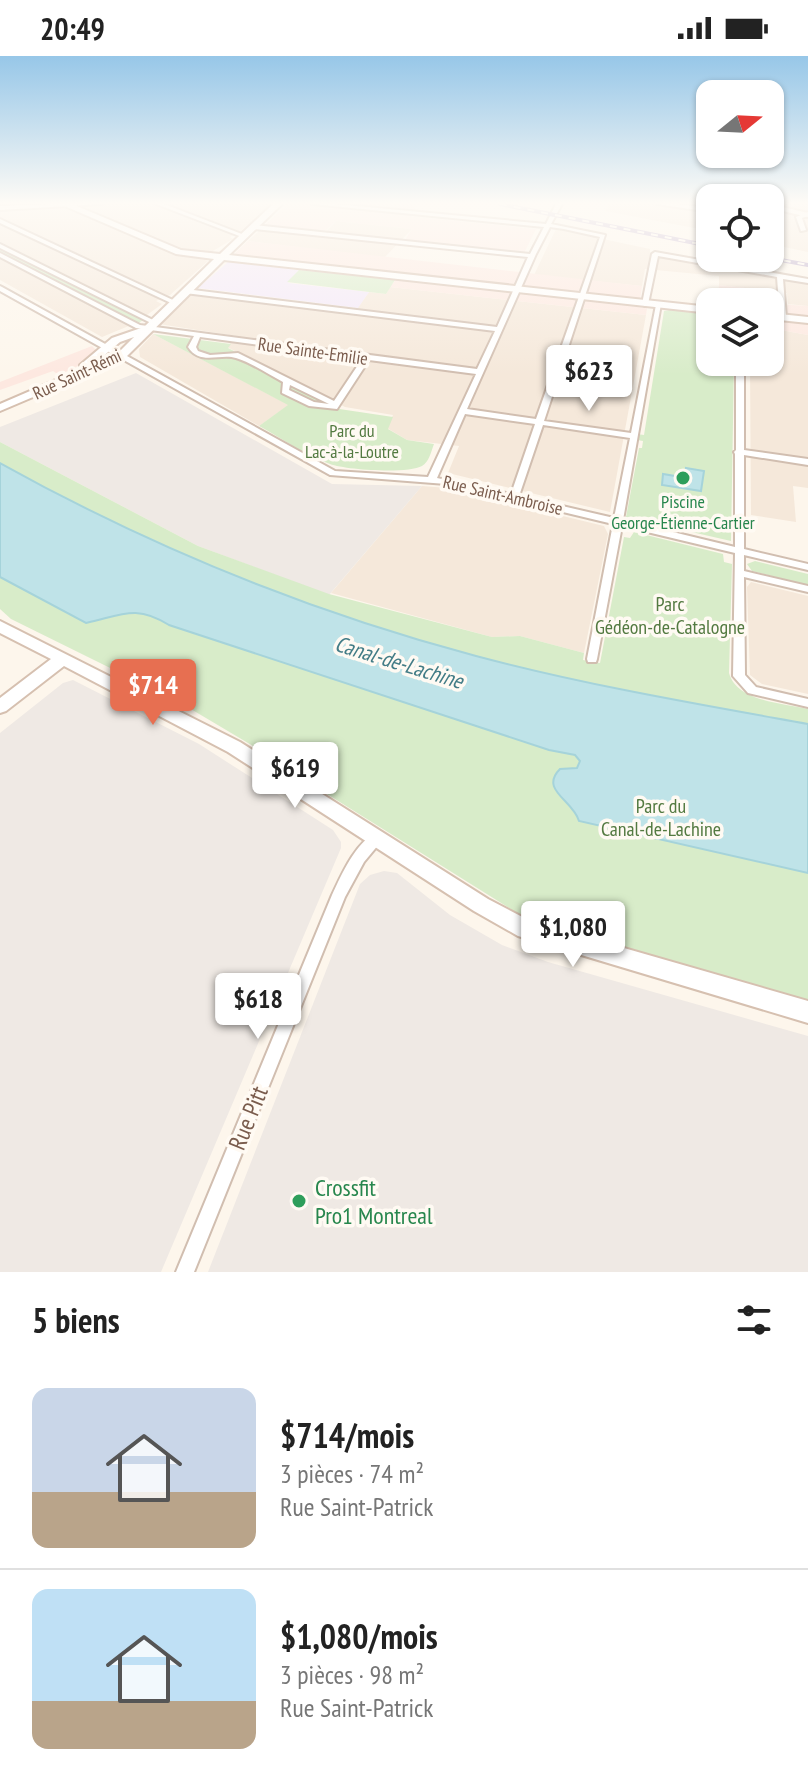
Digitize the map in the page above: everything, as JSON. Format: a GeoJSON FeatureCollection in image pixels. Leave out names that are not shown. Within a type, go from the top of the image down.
{"type":"FeatureCollection","features":[{"type":"Feature","properties":{"kind":"main road","name":"Rue Saint-Rémi"},"geometry":{"type":"LineString","coordinates":[[0,408],[121,356],[217,261]]}},
{"type":"Feature","properties":{"kind":"main road"},"geometry":{"type":"LineString","coordinates":[[255,261],[696,309]]}},
{"type":"Feature","properties":{"kind":"main road"},"geometry":{"type":"LineString","coordinates":[[784,317],[808,320]]}},
{"type":"Feature","properties":{"kind":"main road","name":"Rue Saint-Rémi"},"geometry":{"type":"LineString","coordinates":[[0,401],[79,369],[125,335],[149,325]]}},
{"type":"Feature","properties":{"kind":"main road"},"geometry":{"type":"LineString","coordinates":[[0,626],[234,747],[489,910],[537,934],[808,1012]]}},
{"type":"Feature","properties":{"kind":"main road"},"geometry":{"type":"LineString","coordinates":[[0,707],[63,658]]}},
{"type":"Feature","properties":{"kind":"street"},"geometry":{"type":"LineString","coordinates":[[11,261],[135,326],[149,325]]}},
{"type":"Feature","properties":{"kind":"street"},"geometry":{"type":"LineString","coordinates":[[28,261],[149,325]]}},
{"type":"Feature","properties":{"kind":"street"},"geometry":{"type":"LineString","coordinates":[[85,261],[173,302]]}},
{"type":"Feature","properties":{"kind":"street"},"geometry":{"type":"LineString","coordinates":[[432,479],[530,261]]}},
{"type":"Feature","properties":{"kind":"street"},"geometry":{"type":"LineString","coordinates":[[514,497],[594,261]]}},
{"type":"Feature","properties":{"kind":"street"},"geometry":{"type":"LineString","coordinates":[[645,304],[654,261]]}},
{"type":"Feature","properties":{"kind":"street"},"geometry":{"type":"LineString","coordinates":[[692,261],[808,281]]}},
{"type":"Feature","properties":{"kind":"street"},"geometry":{"type":"LineString","coordinates":[[780,277],[781,288]]}},
{"type":"Feature","properties":{"kind":"street","name":"Rue Saint-Ambroise"},"geometry":{"type":"LineString","coordinates":[[0,288],[328,472],[350,476],[432,479],[808,567]]}},
{"type":"Feature","properties":{"kind":"street"},"geometry":{"type":"LineString","coordinates":[[185,291],[499,329]]}},
{"type":"Feature","properties":{"kind":"street"},"geometry":{"type":"LineString","coordinates":[[592,659],[659,305]]}},
{"type":"Feature","properties":{"kind":"street","name":"Rue Sainte-Emilie"},"geometry":{"type":"LineString","coordinates":[[149,325],[198,335],[480,372]]}},
{"type":"Feature","properties":{"kind":"street"},"geometry":{"type":"LineString","coordinates":[[198,335],[192,347],[195,352],[206,357],[235,355],[287,381],[284,389],[312,404],[335,405],[366,358]]}},
{"type":"Feature","properties":{"kind":"street"},"geometry":{"type":"LineString","coordinates":[[740,376],[739,673],[742,682],[752,690],[808,703]]}},
{"type":"Feature","properties":{"kind":"street"},"geometry":{"type":"LineString","coordinates":[[462,411],[633,436]]}},
{"type":"Feature","properties":{"kind":"street"},"geometry":{"type":"LineString","coordinates":[[738,452],[808,462]]}},
{"type":"Feature","properties":{"kind":"street"},"geometry":{"type":"LineString","coordinates":[[740,573],[808,589]]}},
{"type":"Feature","properties":{"kind":"street","name":"Rue Pitt"},"geometry":{"type":"LineString","coordinates":[[185,1272],[339,895],[359,858],[377,838]]}},
{"type":"Feature","properties":{"kind":"shaded area"},"geometry":{"type":"Polygon","coordinates":[[[0,261],[208,261],[170,295],[156,301],[162,304],[136,323],[102,337],[0,280],[0,261]]]}},
{"type":"Feature","properties":{"kind":"shaded area"},"geometry":{"type":"Polygon","coordinates":[[[293,261],[421,261],[642,286],[639,307],[647,308],[646,315],[390,287],[401,273],[293,261]]]}},
{"type":"Feature","properties":{"kind":"shaded area"},"geometry":{"type":"Polygon","coordinates":[[[541,261],[677,261],[696,264],[696,272],[740,272],[808,284],[808,306],[788,304],[784,288],[719,285],[719,276],[645,269],[642,286],[534,275],[541,261]]]}},
{"type":"Feature","properties":{"kind":"shaded area"},"geometry":{"type":"Polygon","coordinates":[[[228,262],[299,270],[288,283],[369,292],[358,308],[198,288],[228,262]]]}},
{"type":"Feature","properties":{"kind":"shaded area"},"geometry":{"type":"Polygon","coordinates":[[[719,285],[746,288],[719,288],[719,285]]]}},
{"type":"Feature","properties":{"kind":"shaded area"},"geometry":{"type":"Polygon","coordinates":[[[390,287],[646,315],[610,512],[448,473],[459,446],[407,440],[387,428],[393,415],[345,407],[227,347],[236,336],[159,324],[190,295],[353,314],[369,292],[386,294],[390,287]]]}},
{"type":"Feature","properties":{"kind":"shaded area"},"geometry":{"type":"Polygon","coordinates":[[[784,304],[808,306],[808,335],[784,331],[784,304]]]}},
{"type":"Feature","properties":{"kind":"shaded area"},"geometry":{"type":"Polygon","coordinates":[[[784,331],[808,335],[808,488],[793,486],[796,522],[751,515],[750,376],[784,376],[784,331]]]}},
{"type":"Feature","properties":{"kind":"shaded area"},"geometry":{"type":"Polygon","coordinates":[[[153,334],[289,405],[259,426],[140,357],[139,349],[153,334]]]}},
{"type":"Feature","properties":{"kind":"shaded area"},"geometry":{"type":"Polygon","coordinates":[[[92,346],[97,351],[78,366],[59,375],[53,371],[0,390],[0,382],[92,346]]]}},
{"type":"Feature","properties":{"kind":"shaded area"},"geometry":{"type":"Polygon","coordinates":[[[136,373],[332,484],[422,486],[329,595],[198,546],[0,442],[0,427],[136,373]]]}},
{"type":"Feature","properties":{"kind":"shaded area"},"geometry":{"type":"Polygon","coordinates":[[[422,486],[447,488],[604,526],[608,534],[584,653],[520,636],[492,637],[331,593],[422,486]]]}},
{"type":"Feature","properties":{"kind":"shaded area"},"geometry":{"type":"Polygon","coordinates":[[[751,582],[808,596],[808,694],[762,684],[750,675],[747,587],[751,582]]]}},
{"type":"Feature","properties":{"kind":"shaded area"},"geometry":{"type":"Polygon","coordinates":[[[73,680],[199,744],[333,830],[341,842],[161,1272],[0,1272],[0,733],[63,683],[73,680]]]}},
{"type":"Feature","properties":{"kind":"shaded area"},"geometry":{"type":"Polygon","coordinates":[[[384,871],[397,873],[450,915],[502,945],[548,962],[808,1036],[808,1272],[208,1272],[360,884],[370,875],[384,871]]]}},
{"type":"Feature","properties":{"kind":"green space"},"geometry":{"type":"Polygon","coordinates":[[[5,261],[35,261],[148,317],[132,327],[5,261]]]}},
{"type":"Feature","properties":{"kind":"green space"},"geometry":{"type":"Polygon","coordinates":[[[299,270],[395,280],[386,294],[287,282],[299,270]]]}},
{"type":"Feature","properties":{"kind":"green space"},"geometry":{"type":"Polygon","coordinates":[[[664,311],[696,313],[696,376],[734,376],[731,541],[626,517],[643,441],[637,440],[637,434],[644,435],[664,311]]]}},
{"type":"Feature","properties":{"kind":"green space","name":"Parc du Lac-à-la-Loutre"},"geometry":{"type":"Polygon","coordinates":[[[153,334],[231,344],[228,348],[330,400],[326,407],[393,417],[388,429],[407,440],[434,444],[430,456],[422,466],[391,470],[349,468],[321,461],[259,426],[288,405],[153,334]]]}},
{"type":"Feature","properties":{"kind":"green space","name":"Parc du Canal-de-Lachine"},"geometry":{"type":"Polygon","coordinates":[[[0,442],[198,546],[329,594],[492,637],[520,636],[584,653],[583,660],[600,663],[624,537],[630,538],[634,532],[723,554],[724,562],[732,564],[729,673],[734,683],[762,700],[808,709],[808,1000],[525,918],[303,779],[295,771],[179,702],[11,619],[0,609],[0,442]]]}},
{"type":"Feature","properties":{"kind":"green space"},"geometry":{"type":"Polygon","coordinates":[[[755,561],[808,574],[808,585],[752,571],[747,564],[755,561]]]}},
{"type":"Feature","properties":{"kind":"water","name":"Canal-de-Lachine"},"geometry":{"type":"Polygon","coordinates":[[[0,463],[173,549],[353,619],[476,656],[558,676],[808,724],[808,873],[579,821],[553,783],[560,769],[577,768],[580,761],[575,755],[549,750],[169,625],[147,615],[129,613],[86,623],[0,577],[0,463]]]}},
{"type":"Feature","properties":{"kind":"water","name":"Piscine George-Étienne-Cartier"},"geometry":{"type":"Polygon","coordinates":[[[686,468],[704,471],[701,491],[662,485],[663,474],[687,478],[686,468]]]}},
{"type":"Feature","properties":{"kind":"railway"},"geometry":{"type":"LineString","coordinates":[[785,261],[808,265]]}},
{"type":"Feature","properties":{"kind":"place","name":"Piscine George-Étienne-Cartier"},"geometry":{"type":"Point","coordinates":[683,478]}},
{"type":"Feature","properties":{"kind":"place","name":"Crossfit Pro1 Montreal"},"geometry":{"type":"Point","coordinates":[299,1201]}},
{"type":"Feature","properties":{"kind":"park label","name":"Parc Gédéon-de-Catalogne"},"geometry":{"type":"Point","coordinates":[670,616]}}]}
